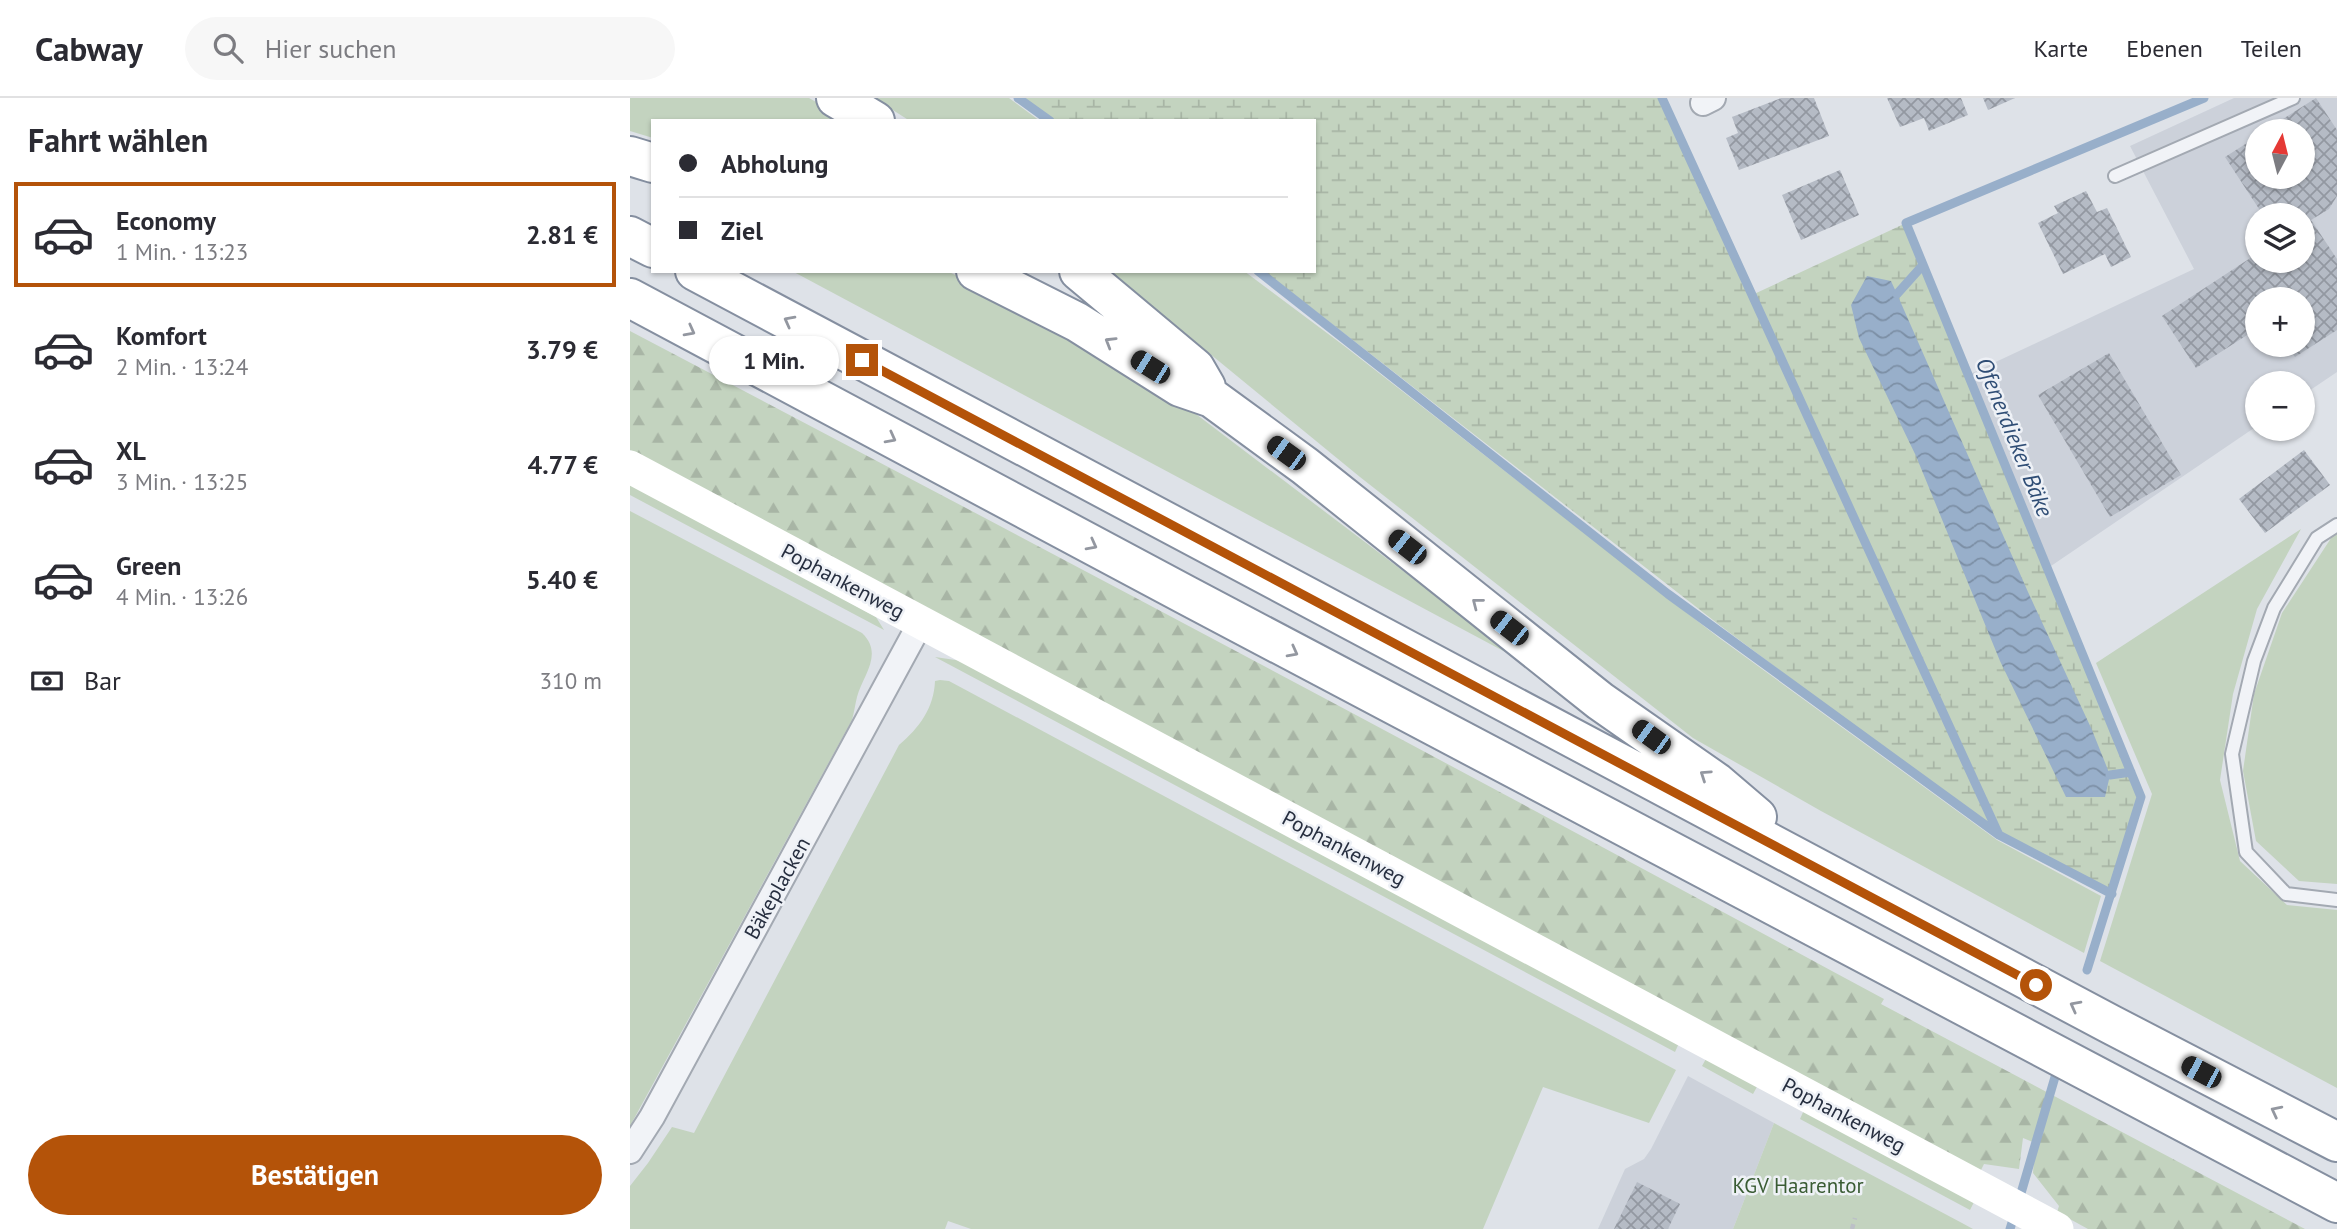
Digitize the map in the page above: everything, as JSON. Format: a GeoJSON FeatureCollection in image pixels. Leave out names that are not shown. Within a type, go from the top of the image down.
{"type":"FeatureCollection","features":[{"type":"Feature","properties":{"kind":"highway"},"geometry":{"type":"LineString","coordinates":[[836,98],[872,119]]}},
{"type":"Feature","properties":{"kind":"highway"},"geometry":{"type":"LineString","coordinates":[[630,156],[651,162]]}},
{"type":"Feature","properties":{"kind":"highway"},"geometry":{"type":"LineString","coordinates":[[630,236],[651,247]]}},
{"type":"Feature","properties":{"kind":"highway"},"geometry":{"type":"LineString","coordinates":[[699,273],[2110,1024],[2337,1142]]}},
{"type":"Feature","properties":{"kind":"highway"},"geometry":{"type":"LineString","coordinates":[[980,273],[1077,322],[1180,387],[1212,398],[1305,466],[1600,701],[1716,782],[1814,865]]}},
{"type":"Feature","properties":{"kind":"highway"},"geometry":{"type":"LineString","coordinates":[[1081,273],[1195,368],[1212,398]]}},
{"type":"Feature","properties":{"kind":"highway"},"geometry":{"type":"LineString","coordinates":[[630,299],[2337,1203]]}},
{"type":"Feature","properties":{"kind":"street","name":"Pophankenweg"},"geometry":{"type":"LineString","coordinates":[[630,467],[2055,1228]]}},
{"type":"Feature","properties":{"kind":"street","name":"Bäkeplacken"},"geometry":{"type":"LineString","coordinates":[[630,1151],[652,1117],[921,622]]}},
{"type":"Feature","properties":{"kind":"lane"},"geometry":{"type":"LineString","coordinates":[[2115,176],[2292,98]]}},
{"type":"Feature","properties":{"kind":"lane"},"geometry":{"type":"LineString","coordinates":[[2337,525],[2317,538],[2274,608],[2254,661],[2232,754],[2246,852],[2286,894],[2337,901]]}},
{"type":"Feature","properties":{"kind":"path"},"geometry":{"type":"LineString","coordinates":[[1852,1229],[1855,1219]]}},
{"type":"Feature","properties":{"kind":"shaded area"},"geometry":{"type":"Polygon","coordinates":[[[2234,98],[2337,98],[2337,372],[2315,387],[2315,371],[2245,371],[2245,434],[2051,566],[1968,375],[2194,269],[2130,146],[2234,98]]]}},
{"type":"Feature","properties":{"kind":"shaded area"},"geometry":{"type":"Polygon","coordinates":[[[1688,1076],[1774,1123],[1733,1229],[1598,1229],[1625,1169],[1644,1159],[1651,1149],[1688,1076]]]}},
{"type":"Feature","properties":{"kind":"green space"},"geometry":{"type":"Polygon","coordinates":[[[630,98],[809,98],[846,119],[651,119],[651,137],[630,131],[630,98]]]}},
{"type":"Feature","properties":{"kind":"green space"},"geometry":{"type":"Polygon","coordinates":[[[874,98],[1009,98],[1037,119],[907,119],[874,98]]]}},
{"type":"Feature","properties":{"kind":"green space"},"geometry":{"type":"Polygon","coordinates":[[[1024,98],[1662,98],[1752,295],[1906,223],[2141,797],[2112,894],[1999,835],[1722,627],[1267,273],[1316,273],[1316,119],[1053,119],[1024,98]]]}},
{"type":"Feature","properties":{"kind":"green space"},"geometry":{"type":"Polygon","coordinates":[[[796,273],[951,273],[1048,320],[1155,383],[1522,661],[796,273]]]}},
{"type":"Feature","properties":{"kind":"green space"},"geometry":{"type":"Polygon","coordinates":[[[1111,273],[1247,273],[1718,637],[1997,840],[2101,896],[2084,953],[1821,811],[1693,738],[1360,477],[1111,273]]]}},
{"type":"Feature","properties":{"kind":"green space"},"geometry":{"type":"Polygon","coordinates":[[[630,331],[1571,830],[1884,999],[1881,1004],[2305,1229],[2088,1229],[2057,1212],[2059,1206],[2033,1173],[2035,1143],[2023,1138],[2019,1169],[1984,1164],[1980,1172],[630,450],[630,331]]]}},
{"type":"Feature","properties":{"kind":"green space"},"geometry":{"type":"Polygon","coordinates":[[[630,482],[876,617],[884,630],[630,495],[630,482]]]}},
{"type":"Feature","properties":{"kind":"green space"},"geometry":{"type":"Polygon","coordinates":[[[630,511],[862,633],[868,641],[872,657],[857,697],[852,720],[630,1126],[630,511]]]}},
{"type":"Feature","properties":{"kind":"green space"},"geometry":{"type":"Polygon","coordinates":[[[2301,529],[2257,609],[2233,694],[2220,780],[2240,861],[2287,905],[2337,910],[2337,1088],[2100,961],[2152,794],[2096,663],[2301,529]]]}},
{"type":"Feature","properties":{"kind":"green space"},"geometry":{"type":"Polygon","coordinates":[[[2337,529],[2337,884],[2299,881],[2256,841],[2243,771],[2254,694],[2282,613],[2337,529]]]}},
{"type":"Feature","properties":{"kind":"green space"},"geometry":{"type":"Polygon","coordinates":[[[935,657],[962,661],[1679,1043],[1675,1052],[935,657]]]}},
{"type":"Feature","properties":{"kind":"green space"},"geometry":{"type":"Polygon","coordinates":[[[935,681],[949,681],[1676,1070],[1649,1123],[1543,1087],[1483,1229],[971,1229],[948,1221],[945,1229],[630,1229],[630,1186],[672,1127],[694,1133],[899,745],[924,717],[932,700],[935,681]]]}},
{"type":"Feature","properties":{"kind":"green space"},"geometry":{"type":"Polygon","coordinates":[[[1707,1057],[1758,1085],[1753,1094],[1702,1066],[1707,1057]]]}},
{"type":"Feature","properties":{"kind":"green space"},"geometry":{"type":"Polygon","coordinates":[[[1804,1110],[1975,1200],[1970,1210],[1800,1119],[1804,1110]]]}},
{"type":"Feature","properties":{"kind":"green space","name":"KGV Haarentor"},"geometry":{"type":"Polygon","coordinates":[[[1774,1123],[1962,1223],[1973,1229],[1733,1229],[1774,1123]]]}},
{"type":"Feature","properties":{"kind":"water"},"geometry":{"type":"Polygon","coordinates":[[[1867,276],[1891,281],[1897,294],[2092,730],[2110,775],[2105,797],[2066,797],[2000,661],[1916,456],[1859,338],[1851,305],[1867,276]]]}},
{"type":"Feature","properties":{"kind":"building"},"geometry":{"type":"Polygon","coordinates":[[[1781,98],[1814,98],[1829,136],[1739,170],[1726,138],[1738,133],[1732,117],[1781,98]]]}},
{"type":"Feature","properties":{"kind":"building"},"geometry":{"type":"Polygon","coordinates":[[[1887,98],[1961,98],[1968,115],[1929,131],[1924,118],[1900,127],[1887,98]]]}},
{"type":"Feature","properties":{"kind":"building"},"geometry":{"type":"Polygon","coordinates":[[[1983,98],[2015,98],[1988,110],[1983,98]]]}},
{"type":"Feature","properties":{"kind":"building"},"geometry":{"type":"Polygon","coordinates":[[[2316,98],[2337,130],[2337,196],[2329,209],[2315,218],[2315,203],[2255,203],[2246,189],[2315,189],[2315,119],[2283,119],[2316,98]]]}},
{"type":"Feature","properties":{"kind":"building"},"geometry":{"type":"Polygon","coordinates":[[[2245,144],[2245,188],[2225,157],[2245,144]]]}},
{"type":"Feature","properties":{"kind":"building"},"geometry":{"type":"Polygon","coordinates":[[[1840,170],[1859,215],[1801,240],[1782,195],[1840,170]]]}},
{"type":"Feature","properties":{"kind":"building"},"geometry":{"type":"Polygon","coordinates":[[[2086,191],[2097,212],[2107,208],[2131,257],[2111,267],[2105,254],[2063,274],[2038,223],[2058,213],[2054,206],[2086,191]]]}},
{"type":"Feature","properties":{"kind":"building"},"geometry":{"type":"Polygon","coordinates":[[[2315,226],[2337,259],[2337,330],[2315,344],[2315,287],[2245,287],[2245,336],[2196,368],[2162,316],[2245,262],[2245,273],[2315,273],[2315,226]]]}},
{"type":"Feature","properties":{"kind":"building"},"geometry":{"type":"Polygon","coordinates":[[[2109,353],[2181,475],[2110,517],[2038,395],[2109,353]]]}},
{"type":"Feature","properties":{"kind":"building"},"geometry":{"type":"Polygon","coordinates":[[[2304,450],[2330,485],[2265,533],[2239,499],[2304,450]]]}},
{"type":"Feature","properties":{"kind":"building"},"geometry":{"type":"Polygon","coordinates":[[[1637,1182],[1680,1204],[1668,1229],[1614,1229],[1637,1182]]]}},
{"type":"Feature","properties":{"kind":"waterway"},"geometry":{"type":"LineString","coordinates":[[1018,98],[1047,119]]}},
{"type":"Feature","properties":{"kind":"waterway"},"geometry":{"type":"LineString","coordinates":[[1662,98],[1999,835]]}},
{"type":"Feature","properties":{"kind":"waterway","name":"Ofenerdieker Bäke"},"geometry":{"type":"LineString","coordinates":[[2087,970],[2141,797],[1906,223],[2204,98]]}},
{"type":"Feature","properties":{"kind":"waterway"},"geometry":{"type":"LineString","coordinates":[[1897,294],[1923,265]]}},
{"type":"Feature","properties":{"kind":"waterway"},"geometry":{"type":"LineString","coordinates":[[1261,273],[1668,594],[1999,835],[2112,894]]}},
{"type":"Feature","properties":{"kind":"waterway"},"geometry":{"type":"LineString","coordinates":[[2110,775],[2131,772]]}},
{"type":"Feature","properties":{"kind":"waterway","name":"Ofenerdieker Bäke"},"geometry":{"type":"LineString","coordinates":[[2019,1200],[2055,1077]]}},
{"type":"Feature","properties":{"kind":"waterway","name":"Ofenerdieker Bäke"},"geometry":{"type":"LineString","coordinates":[[2010,1229],[2015,1213]]}},
{"type":"Feature","properties":{"kind":"route"},"geometry":{"type":"LineString","coordinates":[[862,360],[2036,985]]}}]}
